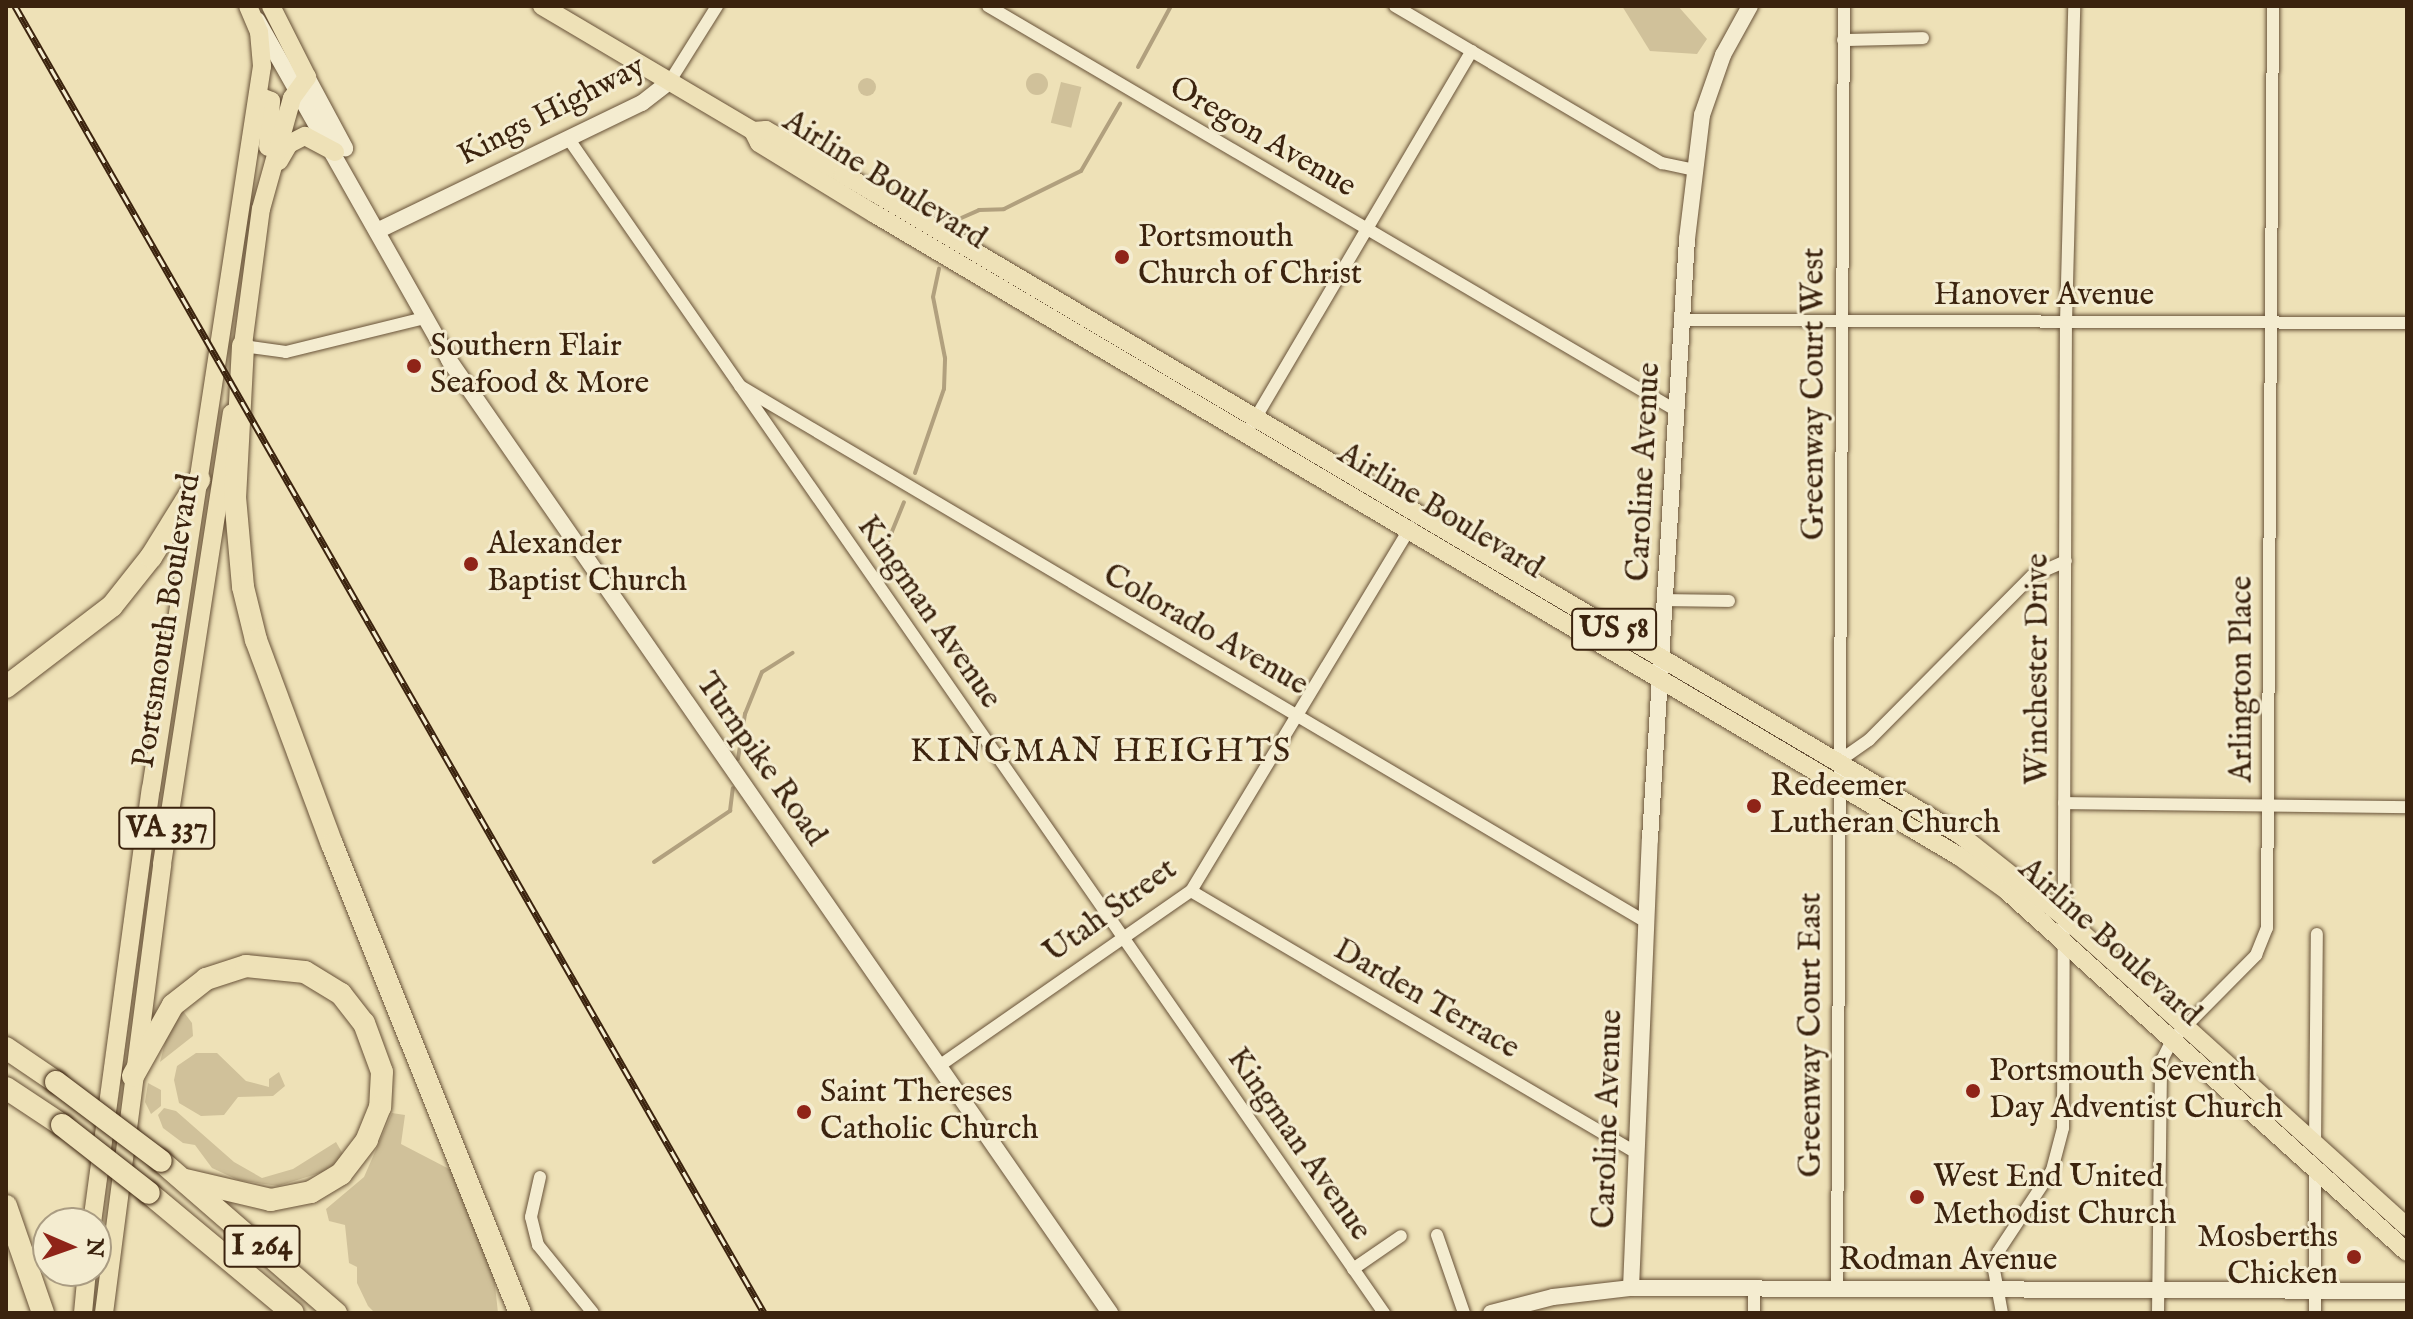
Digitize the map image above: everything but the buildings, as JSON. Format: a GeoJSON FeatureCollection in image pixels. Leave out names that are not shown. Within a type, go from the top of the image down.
{"type":"FeatureCollection","features":[{"type":"Feature","properties":{"kind":"highway"},"geometry":{"type":"LineString","coordinates":[[243,346],[235,497],[243,587],[256,640],[332,844],[520,1313]]}},
{"type":"Feature","properties":{"kind":"highway"},"geometry":{"type":"LineString","coordinates":[[6,687],[112,606],[151,557],[199,480]]}},
{"type":"Feature","properties":{"kind":"highway"},"geometry":{"type":"LineString","coordinates":[[133,1076],[173,1005],[206,979],[246,966],[305,972],[341,994],[364,1023],[382,1072],[380,1107],[367,1140],[341,1174],[311,1192],[271,1200],[186,1180]]}},
{"type":"Feature","properties":{"kind":"highway","name":"I 264"},"geometry":{"type":"LineString","coordinates":[[6,1048],[186,1180],[336,1313]]}},
{"type":"Feature","properties":{"kind":"highway","name":"I 264"},"geometry":{"type":"LineString","coordinates":[[6,1088],[62,1125],[149,1193],[293,1313]]}},
{"type":"Feature","properties":{"kind":"highway"},"geometry":{"type":"LineString","coordinates":[[6,1206],[43,1313]]}},
{"type":"Feature","properties":{"kind":"main road"},"geometry":{"type":"LineString","coordinates":[[271,6],[302,81]]}},
{"type":"Feature","properties":{"kind":"main road","name":"Airline Boulevard"},"geometry":{"type":"LineString","coordinates":[[542,6],[753,131],[766,130],[880,206],[1414,521],[1661,677],[1839,781],[1960,857],[2315,1144],[2407,1227]]}},
{"type":"Feature","properties":{"kind":"main road","name":"Portsmouth Boulevard"},"geometry":{"type":"LineString","coordinates":[[94,1207],[258,96],[262,49],[251,11]]}},
{"type":"Feature","properties":{"kind":"main road","name":"Portsmouth Boulevard"},"geometry":{"type":"LineString","coordinates":[[104,1313],[133,1076],[261,209],[302,81]]}},
{"type":"Feature","properties":{"kind":"main road"},"geometry":{"type":"LineString","coordinates":[[258,96],[271,101],[261,209]]}},
{"type":"Feature","properties":{"kind":"main road"},"geometry":{"type":"LineString","coordinates":[[269,182],[284,150],[298,138],[312,136],[335,152]]}},
{"type":"Feature","properties":{"kind":"main road","name":"Airline Boulevard"},"geometry":{"type":"LineString","coordinates":[[1414,521],[1662,656],[1959,834],[2063,916],[2315,1169],[2407,1252]]}},
{"type":"Feature","properties":{"kind":"main road"},"geometry":{"type":"LineString","coordinates":[[83,1313],[85,1287]]}},
{"type":"Feature","properties":{"kind":"street","name":"Kings Highway"},"geometry":{"type":"LineString","coordinates":[[379,230],[642,103],[670,81],[717,6]]}},
{"type":"Feature","properties":{"kind":"street","name":"Oregon Avenue"},"geometry":{"type":"LineString","coordinates":[[988,6],[1677,411]]}},
{"type":"Feature","properties":{"kind":"street"},"geometry":{"type":"LineString","coordinates":[[1395,6],[1662,163],[1694,170]]}},
{"type":"Feature","properties":{"kind":"street","name":"Caroline Avenue"},"geometry":{"type":"LineString","coordinates":[[1631,1288],[1646,922],[1681,320],[1694,170],[1711,84],[1750,6]]}},
{"type":"Feature","properties":{"kind":"street","name":"Greenway Court West"},"geometry":{"type":"LineString","coordinates":[[1839,781],[1844,6]]}},
{"type":"Feature","properties":{"kind":"street","name":"Winchester Drive"},"geometry":{"type":"LineString","coordinates":[[2002,1313],[2001,1289],[1994,1270],[1998,1252],[2052,1170],[2062,1144],[2066,322],[2074,6]]}},
{"type":"Feature","properties":{"kind":"street","name":"Arlington Place"},"geometry":{"type":"LineString","coordinates":[[2158,1313],[2160,1069],[2179,1033],[2249,963],[2263,942],[2268,806],[2273,6]]}},
{"type":"Feature","properties":{"kind":"street","name":"Portsmouth Boulevard"},"geometry":{"type":"LineString","coordinates":[[251,11],[302,81]]}},
{"type":"Feature","properties":{"kind":"street"},"geometry":{"type":"LineString","coordinates":[[1843,40],[1923,38]]}},
{"type":"Feature","properties":{"kind":"street"},"geometry":{"type":"LineString","coordinates":[[1251,425],[1472,51]]}},
{"type":"Feature","properties":{"kind":"street","name":"Turnpike Road"},"geometry":{"type":"LineString","coordinates":[[302,81],[335,152],[424,318],[1110,1313]]}},
{"type":"Feature","properties":{"kind":"street","name":"Turnpike Road"},"geometry":{"type":"LineString","coordinates":[[302,81],[368,192],[379,230]]}},
{"type":"Feature","properties":{"kind":"street","name":"Kingman Avenue"},"geometry":{"type":"LineString","coordinates":[[568,138],[1121,939],[1384,1313]]}},
{"type":"Feature","properties":{"kind":"street"},"geometry":{"type":"LineString","coordinates":[[243,346],[286,352],[424,318]]}},
{"type":"Feature","properties":{"kind":"street","name":"Hanover Avenue"},"geometry":{"type":"LineString","coordinates":[[1681,320],[2407,323]]}},
{"type":"Feature","properties":{"kind":"street","name":"Colorado Avenue"},"geometry":{"type":"LineString","coordinates":[[737,384],[1646,922]]}},
{"type":"Feature","properties":{"kind":"street","name":"Utah Street"},"geometry":{"type":"LineString","coordinates":[[939,1066],[1191,891],[1300,716],[1414,521]]}},
{"type":"Feature","properties":{"kind":"street"},"geometry":{"type":"LineString","coordinates":[[1839,761],[1869,740],[2032,576],[2066,561]]}},
{"type":"Feature","properties":{"kind":"street"},"geometry":{"type":"LineString","coordinates":[[1665,600],[1729,601]]}},
{"type":"Feature","properties":{"kind":"street","name":"Greenway Court East"},"geometry":{"type":"LineString","coordinates":[[1837,1288],[1839,781]]}},
{"type":"Feature","properties":{"kind":"street"},"geometry":{"type":"LineString","coordinates":[[2064,803],[2407,807]]}},
{"type":"Feature","properties":{"kind":"street","name":"Darden Terrace"},"geometry":{"type":"LineString","coordinates":[[1191,891],[1635,1152]]}},
{"type":"Feature","properties":{"kind":"street"},"geometry":{"type":"LineString","coordinates":[[2315,1313],[2317,934]]}},
{"type":"Feature","properties":{"kind":"street"},"geometry":{"type":"LineString","coordinates":[[540,1177],[531,1217],[538,1245],[593,1313]]}},
{"type":"Feature","properties":{"kind":"street"},"geometry":{"type":"LineString","coordinates":[[1437,1235],[1464,1313]]}},
{"type":"Feature","properties":{"kind":"street"},"geometry":{"type":"LineString","coordinates":[[1353,1269],[1401,1236]]}},
{"type":"Feature","properties":{"kind":"street"},"geometry":{"type":"LineString","coordinates":[[1754,1287],[1754,1313]]}},
{"type":"Feature","properties":{"kind":"street","name":"Rodman Avenue"},"geometry":{"type":"LineString","coordinates":[[1496,1312],[1553,1297],[1631,1288],[2407,1291]]}},
{"type":"Feature","properties":{"kind":"shaded area"},"geometry":{"type":"Polygon","coordinates":[[[1622,6],[1678,6],[1707,39],[1697,54],[1650,51],[1622,6]]]}},
{"type":"Feature","properties":{"kind":"shaded area"},"geometry":{"type":"Polygon","coordinates":[[[1037,73],[1045,76],[1048,84],[1045,92],[1037,95],[1029,92],[1026,84],[1029,76],[1037,73]]]}},
{"type":"Feature","properties":{"kind":"shaded area"},"geometry":{"type":"Polygon","coordinates":[[[867,78],[876,87],[867,96],[858,87],[867,78]]]}},
{"type":"Feature","properties":{"kind":"shaded area"},"geometry":{"type":"Polygon","coordinates":[[[1061,82],[1081,87],[1071,128],[1051,123],[1061,82]]]}},
{"type":"Feature","properties":{"kind":"shaded area"},"geometry":{"type":"Polygon","coordinates":[[[183,1011],[192,1023],[193,1036],[160,1062],[170,1023],[183,1011]]]}},
{"type":"Feature","properties":{"kind":"shaded area"},"geometry":{"type":"Polygon","coordinates":[[[196,1053],[217,1053],[246,1081],[269,1087],[269,1079],[279,1072],[285,1086],[273,1096],[238,1097],[224,1115],[201,1116],[179,1103],[174,1080],[177,1066],[196,1053]]]}},
{"type":"Feature","properties":{"kind":"shaded area"},"geometry":{"type":"Polygon","coordinates":[[[148,1083],[161,1090],[161,1106],[151,1114],[145,1102],[148,1083]]]}},
{"type":"Feature","properties":{"kind":"shaded area"},"geometry":{"type":"Polygon","coordinates":[[[164,1108],[176,1111],[234,1162],[262,1178],[293,1169],[336,1142],[344,1156],[326,1171],[278,1186],[238,1180],[212,1168],[195,1145],[183,1143],[163,1128],[158,1115],[164,1108]]]}},
{"type":"Feature","properties":{"kind":"shaded area"},"geometry":{"type":"Polygon","coordinates":[[[392,1113],[405,1115],[401,1144],[453,1171],[494,1276],[498,1313],[375,1313],[368,1306],[357,1283],[357,1267],[349,1263],[345,1225],[329,1221],[326,1209],[364,1177],[392,1113]]]}},
{"type":"Feature","properties":{"kind":"waterway"},"geometry":{"type":"LineString","coordinates":[[1138,67],[1171,6]]}},
{"type":"Feature","properties":{"kind":"waterway"},"geometry":{"type":"LineString","coordinates":[[959,219],[979,210],[1004,209],[1081,171],[1120,104]]}},
{"type":"Feature","properties":{"kind":"waterway"},"geometry":{"type":"LineString","coordinates":[[915,473],[944,389],[945,358],[933,297],[939,269]]}},
{"type":"Feature","properties":{"kind":"waterway"},"geometry":{"type":"LineString","coordinates":[[882,556],[904,502]]}},
{"type":"Feature","properties":{"kind":"waterway"},"geometry":{"type":"LineString","coordinates":[[738,759],[745,714],[762,672],[792,653]]}},
{"type":"Feature","properties":{"kind":"waterway"},"geometry":{"type":"LineString","coordinates":[[654,862],[730,811],[733,788]]}},
{"type":"Feature","properties":{"kind":"railway"},"geometry":{"type":"LineString","coordinates":[[15,6],[764,1313]]}},
{"type":"Feature","properties":{"kind":"place","name":"Portsmouth Church of Christ"},"geometry":{"type":"Point","coordinates":[1122,257]}},
{"type":"Feature","properties":{"kind":"place","name":"Southern Flair Seafood & More"},"geometry":{"type":"Point","coordinates":[414,366]}},
{"type":"Feature","properties":{"kind":"place","name":"Alexander Baptist Church"},"geometry":{"type":"Point","coordinates":[471,564]}},
{"type":"Feature","properties":{"kind":"place","name":"Redeemer Lutheran Church"},"geometry":{"type":"Point","coordinates":[1754,806]}},
{"type":"Feature","properties":{"kind":"place","name":"Portsmouth Seventh Day Adventist Church"},"geometry":{"type":"Point","coordinates":[1973,1091]}},
{"type":"Feature","properties":{"kind":"place","name":"Saint Thereses Catholic Church"},"geometry":{"type":"Point","coordinates":[804,1112]}},
{"type":"Feature","properties":{"kind":"place","name":"West End United Methodist Church"},"geometry":{"type":"Point","coordinates":[1917,1197]}},
{"type":"Feature","properties":{"kind":"place","name":"Mosberths Chicken"},"geometry":{"type":"Point","coordinates":[2354,1257]}},
{"type":"Feature","properties":{"kind":"district","name":"KINGMAN HEIGHTS"},"geometry":{"type":"Point","coordinates":[1101,752]}}]}
